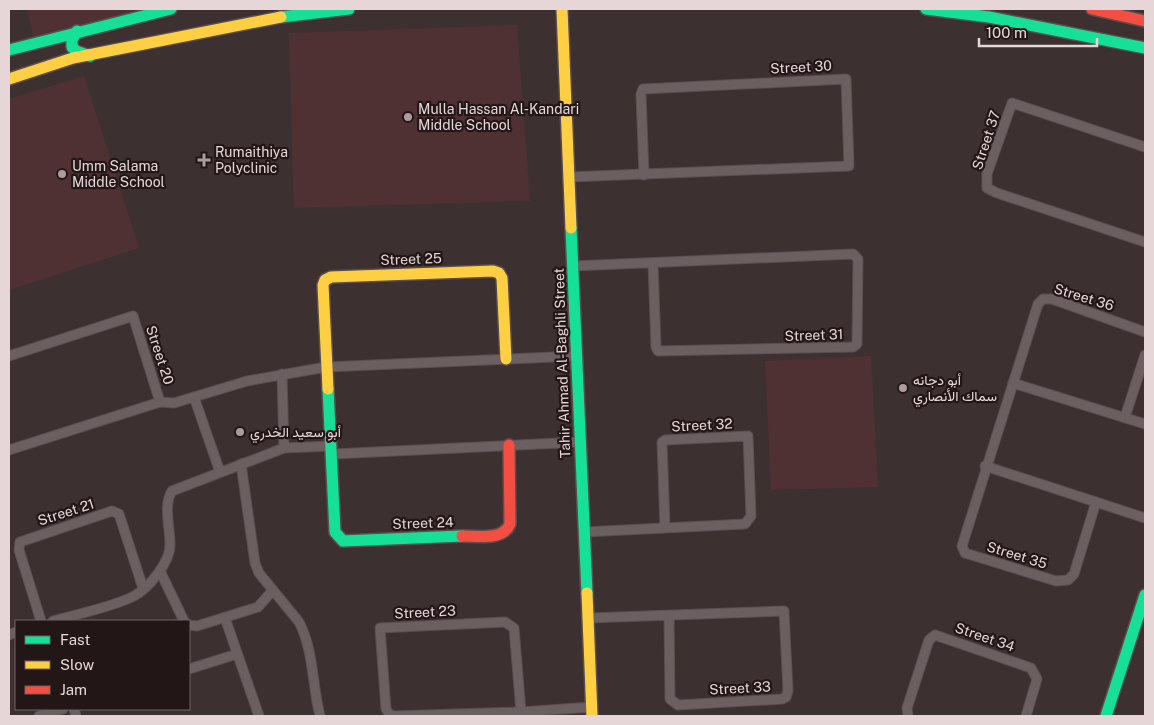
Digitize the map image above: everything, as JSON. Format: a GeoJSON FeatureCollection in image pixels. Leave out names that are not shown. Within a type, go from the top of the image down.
{"type":"FeatureCollection","features":[{"type":"Feature","properties":{"kind":"street"},"geometry":{"type":"LineString","coordinates":[[9,50],[77,31],[171,9]]}},
{"type":"Feature","properties":{"kind":"street"},"geometry":{"type":"LineString","coordinates":[[9,79],[73,58],[263,19],[350,9]]}},
{"type":"Feature","properties":{"kind":"street","name":"Tahir Ahmad Al-Baghli Street"},"geometry":{"type":"LineString","coordinates":[[562,9],[592,712]]}},
{"type":"Feature","properties":{"kind":"street"},"geometry":{"type":"LineString","coordinates":[[926,9],[986,13],[1145,48]]}},
{"type":"Feature","properties":{"kind":"street"},"geometry":{"type":"LineString","coordinates":[[1092,9],[1145,21]]}},
{"type":"Feature","properties":{"kind":"street"},"geometry":{"type":"LineString","coordinates":[[1117,9],[1128,17]]}},
{"type":"Feature","properties":{"kind":"street"},"geometry":{"type":"LineString","coordinates":[[77,31],[72,40],[72,47],[76,52],[90,56]]}},
{"type":"Feature","properties":{"kind":"street","name":"Street 30"},"geometry":{"type":"LineString","coordinates":[[569,177],[644,176],[849,166],[846,79],[647,88],[641,94],[644,176]]}},
{"type":"Feature","properties":{"kind":"street","name":"Street 37"},"geometry":{"type":"LineString","coordinates":[[1145,147],[1012,103],[987,174],[987,188],[997,193],[1145,242]]}},
{"type":"Feature","properties":{"kind":"street","name":"Street 31"},"geometry":{"type":"LineString","coordinates":[[573,266],[856,256],[857,344],[853,347],[658,351],[656,347],[653,264]]}},
{"type":"Feature","properties":{"kind":"street","name":"Street 25"},"geometry":{"type":"LineString","coordinates":[[328,410],[323,286],[325,280],[331,277],[493,271],[499,273],[502,278],[506,359]]}},
{"type":"Feature","properties":{"kind":"street","name":"Street 36"},"geometry":{"type":"LineString","coordinates":[[1002,411],[1038,304],[1043,299],[1052,299],[1145,332]]}},
{"type":"Feature","properties":{"kind":"street","name":"Street 20"},"geometry":{"type":"LineString","coordinates":[[9,356],[133,316],[160,402],[9,450]]}},
{"type":"Feature","properties":{"kind":"street"},"geometry":{"type":"LineString","coordinates":[[1125,417],[1145,355]]}},
{"type":"Feature","properties":{"kind":"street"},"geometry":{"type":"LineString","coordinates":[[160,402],[174,403],[247,381],[326,367],[577,356]]}},
{"type":"Feature","properties":{"kind":"street"},"geometry":{"type":"LineString","coordinates":[[282,374],[284,448]]}},
{"type":"Feature","properties":{"kind":"street"},"geometry":{"type":"LineString","coordinates":[[1013,382],[1145,424]]}},
{"type":"Feature","properties":{"kind":"street"},"geometry":{"type":"LineString","coordinates":[[194,397],[220,472]]}},
{"type":"Feature","properties":{"kind":"street","name":"Street 24"},"geometry":{"type":"LineString","coordinates":[[328,410],[332,450],[335,532],[338,538],[343,541],[500,535],[507,531],[510,524],[509,446]]}},
{"type":"Feature","properties":{"kind":"street","name":"Street 35"},"geometry":{"type":"LineString","coordinates":[[1002,411],[962,546],[965,554],[1056,581],[1068,580],[1074,574],[1096,502]]}},
{"type":"Feature","properties":{"kind":"street","name":"Street 32"},"geometry":{"type":"LineString","coordinates":[[584,532],[665,528],[745,524],[751,516],[748,436],[665,440],[662,442],[665,528]]}},
{"type":"Feature","properties":{"kind":"street"},"geometry":{"type":"LineString","coordinates":[[56,620],[130,598],[160,571],[165,565],[171,546],[168,505],[170,494],[177,488],[284,448],[332,450],[509,446],[580,442]]}},
{"type":"Feature","properties":{"kind":"street"},"geometry":{"type":"LineString","coordinates":[[241,464],[255,562],[259,573],[299,622],[306,637],[320,716]]}},
{"type":"Feature","properties":{"kind":"street"},"geometry":{"type":"LineString","coordinates":[[985,466],[1145,518]]}},
{"type":"Feature","properties":{"kind":"street","name":"Street 21"},"geometry":{"type":"LineString","coordinates":[[41,620],[19,550],[20,542],[112,511],[119,514],[143,588]]}},
{"type":"Feature","properties":{"kind":"street"},"geometry":{"type":"LineString","coordinates":[[160,571],[184,620]]}},
{"type":"Feature","properties":{"kind":"street"},"geometry":{"type":"LineString","coordinates":[[190,625],[196,626],[225,618],[260,605],[273,590]]}},
{"type":"Feature","properties":{"kind":"street"},"geometry":{"type":"LineString","coordinates":[[1106,716],[1142,615],[1145,595]]}},
{"type":"Feature","properties":{"kind":"street","name":"Street 33"},"geometry":{"type":"LineString","coordinates":[[588,618],[784,611],[788,692],[786,697],[782,699],[687,705],[673,704],[670,699],[669,616]]}},
{"type":"Feature","properties":{"kind":"street"},"geometry":{"type":"LineString","coordinates":[[225,618],[259,716]]}},
{"type":"Feature","properties":{"kind":"street","name":"Street 23"},"geometry":{"type":"LineString","coordinates":[[521,712],[514,628],[510,624],[504,622],[380,628],[386,709],[389,714],[394,716],[592,712]]}},
{"type":"Feature","properties":{"kind":"street","name":"Street 34"},"geometry":{"type":"LineString","coordinates":[[908,716],[907,708],[929,640],[935,635],[1031,668],[1037,679],[1026,716]]}},
{"type":"Feature","properties":{"kind":"street"},"geometry":{"type":"LineString","coordinates":[[190,669],[237,654]]}},
{"type":"Feature","properties":{"kind":"street"},"geometry":{"type":"LineString","coordinates":[[40,716],[60,710]]}},
{"type":"Feature","properties":{"kind":"shaded area"},"geometry":{"type":"Polygon","coordinates":[[[27,9],[171,9],[35,43],[27,9]]]}},
{"type":"Feature","properties":{"kind":"shaded area","name":"Mulla Hassan Al-Kandari Middle School"},"geometry":{"type":"Polygon","coordinates":[[[517,25],[530,201],[294,208],[289,33],[517,25]]]}},
{"type":"Feature","properties":{"kind":"shaded area","name":"Umm Salama Middle School"},"geometry":{"type":"Polygon","coordinates":[[[84,76],[139,248],[9,290],[9,99],[84,76]]]}},
{"type":"Feature","properties":{"kind":"shaded area"},"geometry":{"type":"Polygon","coordinates":[[[871,356],[878,487],[771,490],[765,361],[871,356]]]}},
{"type":"Feature","properties":{"kind":"traffic: fast"},"geometry":{"type":"LineString","coordinates":[[9,50],[171,9]]}},
{"type":"Feature","properties":{"kind":"traffic: fast"},"geometry":{"type":"LineString","coordinates":[[281,17],[349,9]]}},
{"type":"Feature","properties":{"kind":"traffic: fast"},"geometry":{"type":"LineString","coordinates":[[926,9],[989,17],[1145,48]]}},
{"type":"Feature","properties":{"kind":"traffic: fast"},"geometry":{"type":"LineString","coordinates":[[77,31],[72,40],[72,47],[76,51],[90,56]]}},
{"type":"Feature","properties":{"kind":"traffic: fast"},"geometry":{"type":"LineString","coordinates":[[571,228],[587,593]]}},
{"type":"Feature","properties":{"kind":"traffic: fast"},"geometry":{"type":"LineString","coordinates":[[328,389],[335,532],[343,541],[462,536]]}},
{"type":"Feature","properties":{"kind":"traffic: fast"},"geometry":{"type":"LineString","coordinates":[[1106,716],[1145,595]]}},
{"type":"Feature","properties":{"kind":"traffic: slow"},"geometry":{"type":"LineString","coordinates":[[562,9],[571,228]]}},
{"type":"Feature","properties":{"kind":"traffic: slow"},"geometry":{"type":"LineString","coordinates":[[9,79],[73,58],[281,17]]}},
{"type":"Feature","properties":{"kind":"traffic: slow"},"geometry":{"type":"LineString","coordinates":[[328,389],[323,285],[325,280],[331,277],[493,271],[499,273],[502,278],[506,359]]}},
{"type":"Feature","properties":{"kind":"traffic: slow"},"geometry":{"type":"LineString","coordinates":[[587,593],[592,716]]}},
{"type":"Feature","properties":{"kind":"traffic: jam"},"geometry":{"type":"LineString","coordinates":[[1092,9],[1145,21]]}},
{"type":"Feature","properties":{"kind":"traffic: jam"},"geometry":{"type":"LineString","coordinates":[[462,536],[482,537],[496,535],[502,533],[510,524],[509,445]]}},
{"type":"Feature","properties":{"kind":"place","name":"Mulla Hassan Al-Kandari Middle School"},"geometry":{"type":"Point","coordinates":[408,117]}},
{"type":"Feature","properties":{"kind":"place","name":"Rumaithiya Polyclinic"},"geometry":{"type":"Point","coordinates":[204,160]}},
{"type":"Feature","properties":{"kind":"place","name":"Umm Salama Middle School"},"geometry":{"type":"Point","coordinates":[62,174]}},
{"type":"Feature","properties":{"kind":"place","name":"أبو دجانه سماك الأنصاري"},"geometry":{"type":"Point","coordinates":[903,388]}},
{"type":"Feature","properties":{"kind":"place","name":"أبو سعيد الخدري"},"geometry":{"type":"Point","coordinates":[240,432]}}]}
